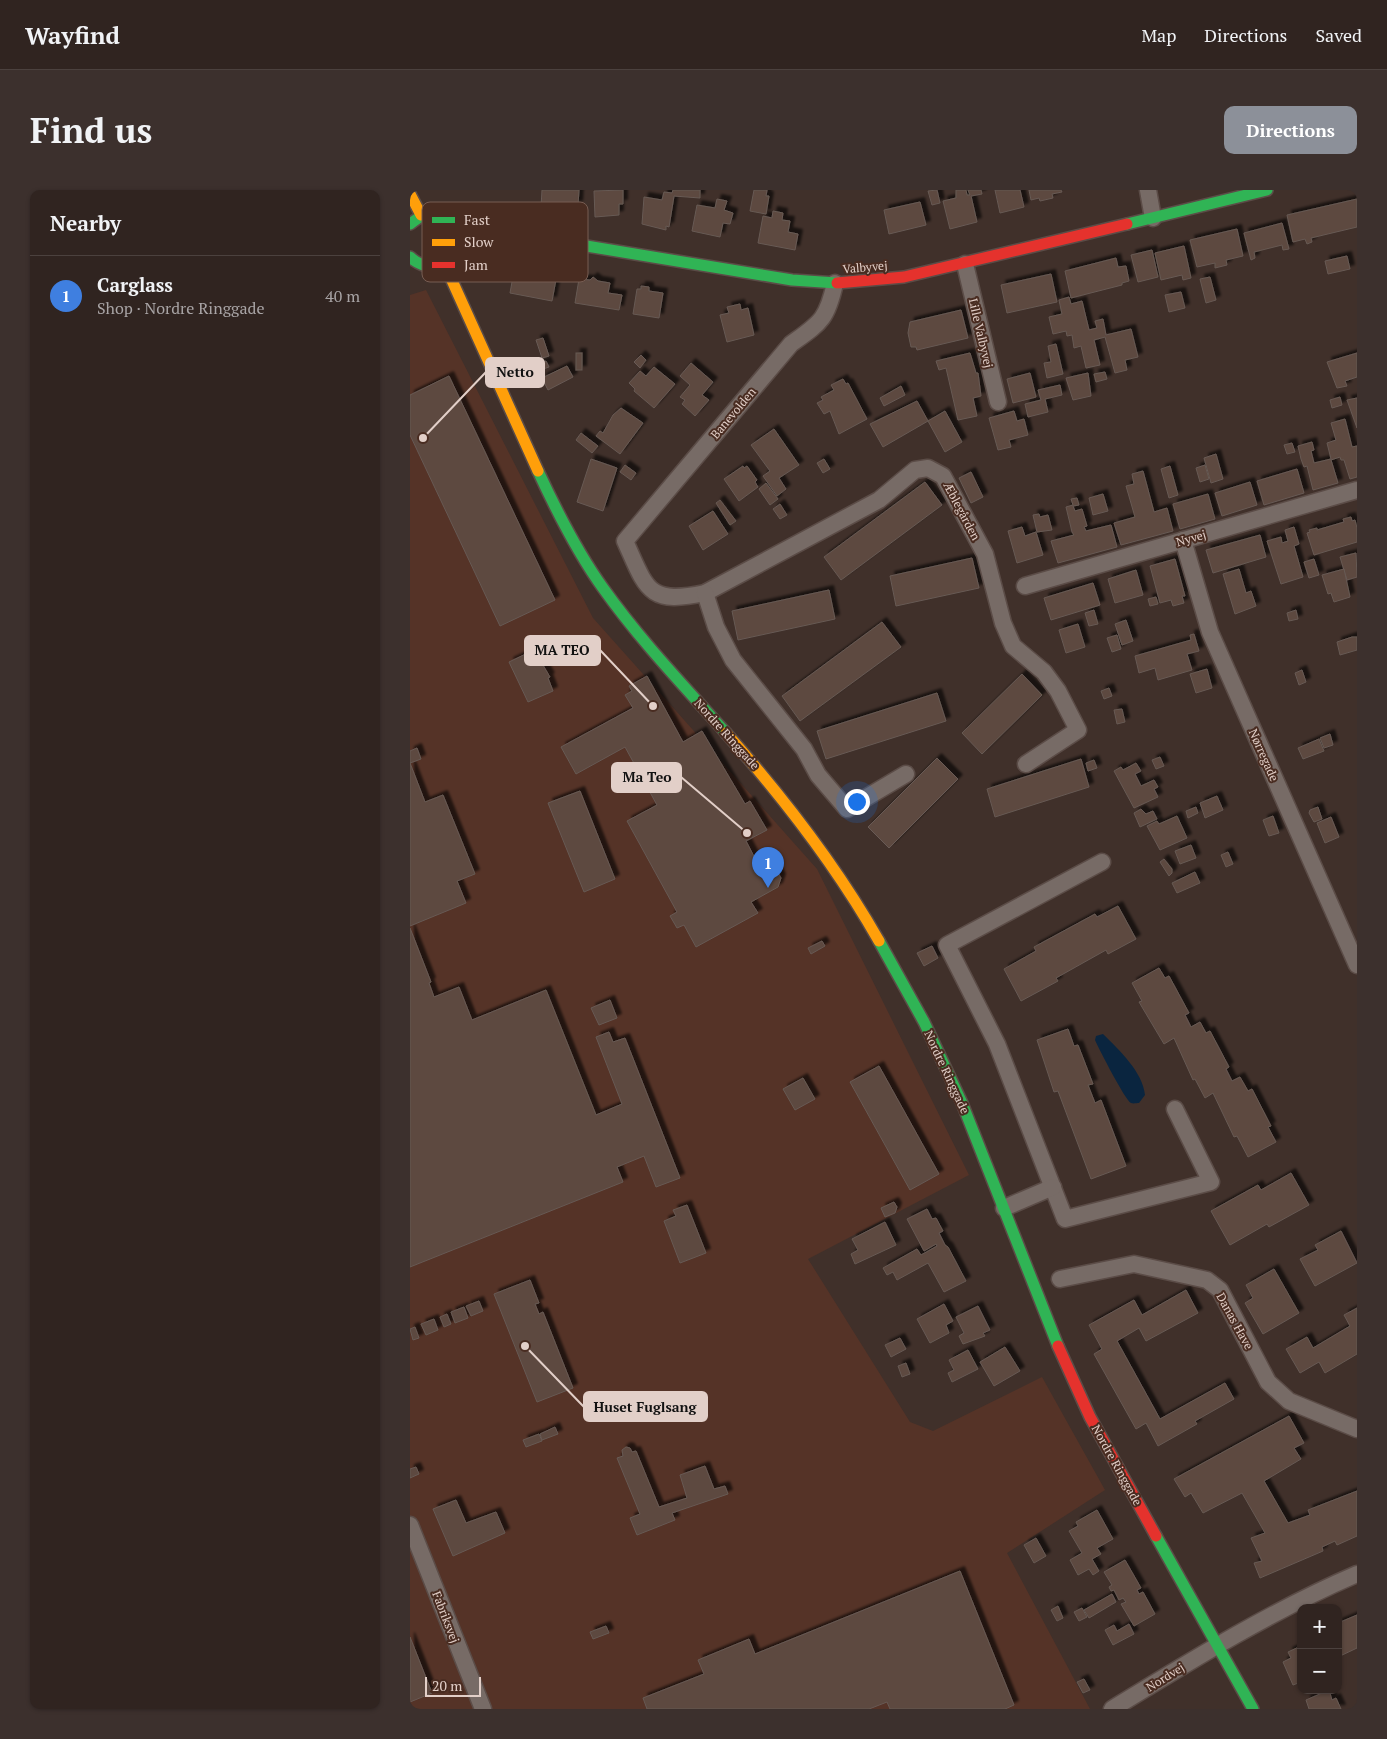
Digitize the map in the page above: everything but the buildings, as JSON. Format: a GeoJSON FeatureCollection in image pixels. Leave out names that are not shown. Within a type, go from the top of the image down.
{"type":"FeatureCollection","features":[{"type":"Feature","properties":{"kind":"street"},"geometry":{"type":"LineString","coordinates":[[1148,190],[1153,218]]}},
{"type":"Feature","properties":{"kind":"street","name":"Valbyvej"},"geometry":{"type":"LineString","coordinates":[[588,246],[792,280],[834,283],[904,277],[965,264],[1267,190]]}},
{"type":"Feature","properties":{"kind":"street"},"geometry":{"type":"LineString","coordinates":[[410,194],[421,215],[410,224]]}},
{"type":"Feature","properties":{"kind":"street"},"geometry":{"type":"LineString","coordinates":[[410,257],[422,266]]}},
{"type":"Feature","properties":{"kind":"street","name":"Lille Valbyvej"},"geometry":{"type":"LineString","coordinates":[[965,264],[998,402]]}},
{"type":"Feature","properties":{"kind":"street","name":"Nordre Ringgade"},"geometry":{"type":"LineString","coordinates":[[453,282],[560,520],[602,587],[642,639],[762,774],[804,828],[871,927],[924,1022],[962,1103],[1064,1363],[1090,1417],[1253,1709]]}},
{"type":"Feature","properties":{"kind":"street","name":"Banevolden"},"geometry":{"type":"LineString","coordinates":[[625,541],[790,344],[816,326],[829,309],[834,283]]}},
{"type":"Feature","properties":{"kind":"street","name":"Æblegården"},"geometry":{"type":"LineString","coordinates":[[625,541],[645,584],[652,591],[669,598],[679,599],[705,593],[879,500],[915,470],[928,468],[943,476],[985,554],[1003,623],[1013,646],[1044,672],[1058,690],[1078,730],[1026,764]]}},
{"type":"Feature","properties":{"kind":"street","name":"Nyvej"},"geometry":{"type":"LineString","coordinates":[[1025,586],[1357,490]]}},
{"type":"Feature","properties":{"kind":"street","name":"Nørregade"},"geometry":{"type":"LineString","coordinates":[[1184,540],[1210,632],[1357,966]]}},
{"type":"Feature","properties":{"kind":"street"},"geometry":{"type":"LineString","coordinates":[[705,593],[716,627],[734,661],[804,749],[818,775],[847,809],[906,774]]}},
{"type":"Feature","properties":{"kind":"street"},"geometry":{"type":"LineString","coordinates":[[1102,862],[947,945],[997,1044],[1065,1219],[1211,1182],[1175,1109]]}},
{"type":"Feature","properties":{"kind":"street"},"geometry":{"type":"LineString","coordinates":[[1004,1208],[1052,1187]]}},
{"type":"Feature","properties":{"kind":"street","name":"Danas Have"},"geometry":{"type":"LineString","coordinates":[[1060,1279],[1134,1264],[1207,1280],[1220,1290],[1268,1382],[1289,1400],[1357,1429]]}},
{"type":"Feature","properties":{"kind":"street","name":"Fabriksvej"},"geometry":{"type":"LineString","coordinates":[[410,1525],[483,1709]]}},
{"type":"Feature","properties":{"kind":"street","name":"Nordvej"},"geometry":{"type":"LineString","coordinates":[[1112,1709],[1217,1645],[1311,1594],[1357,1574]]}},
{"type":"Feature","properties":{"kind":"shaded area"},"geometry":{"type":"Polygon","coordinates":[[[426,290],[593,618],[817,869],[969,1175],[808,1259],[910,1422],[933,1431],[1042,1377],[1105,1490],[1007,1553],[1090,1709],[410,1709],[410,295],[426,290]]]}},
{"type":"Feature","properties":{"kind":"water"},"geometry":{"type":"Polygon","coordinates":[[[1103,1034],[1129,1062],[1140,1078],[1145,1095],[1139,1103],[1132,1103],[1128,1100],[1095,1040],[1096,1036],[1103,1034]]]}},
{"type":"Feature","properties":{"kind":"traffic: fast"},"geometry":{"type":"LineString","coordinates":[[1127,224],[1267,190]]}},
{"type":"Feature","properties":{"kind":"traffic: fast"},"geometry":{"type":"LineString","coordinates":[[410,224],[422,216]]}},
{"type":"Feature","properties":{"kind":"traffic: fast"},"geometry":{"type":"LineString","coordinates":[[588,246],[792,280],[837,283]]}},
{"type":"Feature","properties":{"kind":"traffic: fast"},"geometry":{"type":"LineString","coordinates":[[410,257],[422,265]]}},
{"type":"Feature","properties":{"kind":"traffic: fast"},"geometry":{"type":"LineString","coordinates":[[538,471],[568,531],[603,588],[647,644],[726,733]]}},
{"type":"Feature","properties":{"kind":"traffic: fast"},"geometry":{"type":"LineString","coordinates":[[879,941],[924,1022],[962,1103],[1058,1346]]}},
{"type":"Feature","properties":{"kind":"traffic: fast"},"geometry":{"type":"LineString","coordinates":[[1156,1536],[1253,1709]]}},
{"type":"Feature","properties":{"kind":"traffic: slow"},"geometry":{"type":"LineString","coordinates":[[410,194],[421,215]]}},
{"type":"Feature","properties":{"kind":"traffic: slow"},"geometry":{"type":"LineString","coordinates":[[453,282],[538,471]]}},
{"type":"Feature","properties":{"kind":"traffic: slow"},"geometry":{"type":"LineString","coordinates":[[726,733],[808,833],[863,913],[879,941]]}},
{"type":"Feature","properties":{"kind":"traffic: jam"},"geometry":{"type":"LineString","coordinates":[[837,283],[904,277],[1127,224]]}},
{"type":"Feature","properties":{"kind":"traffic: jam"},"geometry":{"type":"LineString","coordinates":[[1058,1346],[1090,1417],[1156,1536]]}},
{"type":"Feature","properties":{"kind":"place","name":"Netto"},"geometry":{"type":"Point","coordinates":[423,438]}},
{"type":"Feature","properties":{"kind":"place","name":"MA TEO"},"geometry":{"type":"Point","coordinates":[653,706]}},
{"type":"Feature","properties":{"kind":"place","name":"Ma Teo"},"geometry":{"type":"Point","coordinates":[747,833]}},
{"type":"Feature","properties":{"kind":"place","name":"Carglass"},"geometry":{"type":"Point","coordinates":[768,888]}},
{"type":"Feature","properties":{"kind":"place","name":"Huset Fuglsang"},"geometry":{"type":"Point","coordinates":[525,1346]}}]}
